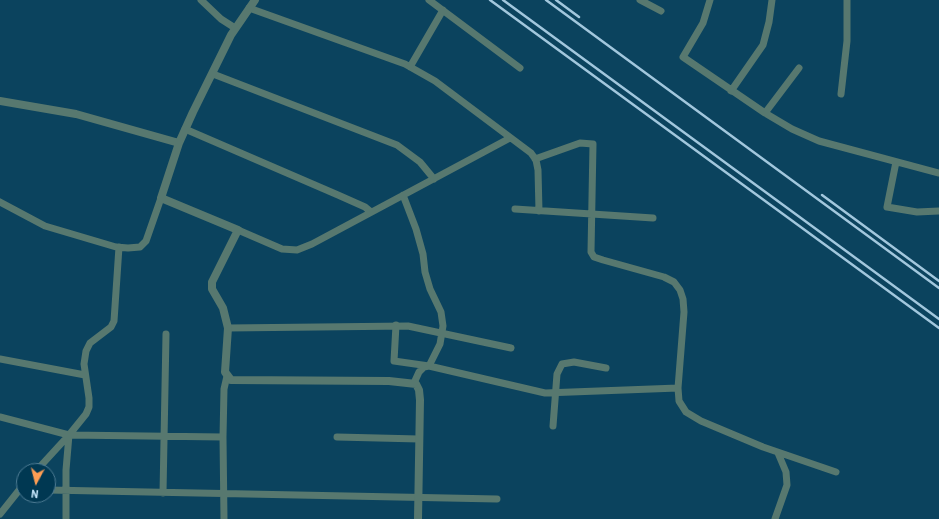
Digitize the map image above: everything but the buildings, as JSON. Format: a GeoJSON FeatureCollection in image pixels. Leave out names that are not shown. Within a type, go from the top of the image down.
{"type":"FeatureCollection","features":[{"type":"Feature","properties":{"kind":"street"},"geometry":{"type":"LineString","coordinates":[[201,0],[221,19],[235,28]]}},
{"type":"Feature","properties":{"kind":"street"},"geometry":{"type":"LineString","coordinates":[[0,202],[45,226],[119,247],[140,246],[146,241],[179,142],[185,129],[235,28],[255,0]]}},
{"type":"Feature","properties":{"kind":"street"},"geometry":{"type":"LineString","coordinates":[[429,0],[520,68]]}},
{"type":"Feature","properties":{"kind":"street"},"geometry":{"type":"LineString","coordinates":[[640,0],[661,11]]}},
{"type":"Feature","properties":{"kind":"street"},"geometry":{"type":"LineString","coordinates":[[710,0],[703,23],[683,57],[765,114],[792,129],[819,141],[939,173]]}},
{"type":"Feature","properties":{"kind":"street"},"geometry":{"type":"LineString","coordinates":[[731,91],[763,45],[769,22],[772,0]]}},
{"type":"Feature","properties":{"kind":"street"},"geometry":{"type":"LineString","coordinates":[[841,94],[847,41],[847,0]]}},
{"type":"Feature","properties":{"kind":"street"},"geometry":{"type":"LineString","coordinates":[[249,8],[410,66],[451,92],[531,153],[535,159],[538,170],[539,211]]}},
{"type":"Feature","properties":{"kind":"street"},"geometry":{"type":"LineString","coordinates":[[410,66],[443,10]]}},
{"type":"Feature","properties":{"kind":"street"},"geometry":{"type":"LineString","coordinates":[[765,114],[799,68]]}},
{"type":"Feature","properties":{"kind":"street"},"geometry":{"type":"LineString","coordinates":[[213,74],[396,145],[420,162],[434,179]]}},
{"type":"Feature","properties":{"kind":"street"},"geometry":{"type":"LineString","coordinates":[[0,101],[76,114],[179,142]]}},
{"type":"Feature","properties":{"kind":"street"},"geometry":{"type":"LineString","coordinates":[[185,129],[345,198],[365,207],[371,212]]}},
{"type":"Feature","properties":{"kind":"street"},"geometry":{"type":"LineString","coordinates":[[161,198],[282,249],[297,250],[312,244],[510,138]]}},
{"type":"Feature","properties":{"kind":"street"},"geometry":{"type":"LineString","coordinates":[[535,159],[580,143],[593,144],[591,252],[594,257],[664,277],[674,282],[680,290],[684,299],[684,312],[678,388],[679,401],[686,412],[701,421],[778,453],[836,472]]}},
{"type":"Feature","properties":{"kind":"street"},"geometry":{"type":"LineString","coordinates":[[896,162],[887,206],[917,212],[939,211]]}},
{"type":"Feature","properties":{"kind":"street"},"geometry":{"type":"LineString","coordinates":[[403,195],[416,229],[430,289],[441,312],[442,333],[440,344],[429,366],[424,367],[419,372],[414,383]]}},
{"type":"Feature","properties":{"kind":"street"},"geometry":{"type":"LineString","coordinates":[[515,209],[653,218]]}},
{"type":"Feature","properties":{"kind":"street"},"geometry":{"type":"LineString","coordinates":[[238,230],[212,282],[212,289],[223,308],[228,328],[225,372],[231,380],[359,380],[414,383]]}},
{"type":"Feature","properties":{"kind":"street"},"geometry":{"type":"LineString","coordinates":[[43,463],[86,414],[89,398],[85,375],[86,351],[90,343],[111,327],[114,321],[119,247]]}},
{"type":"Feature","properties":{"kind":"street"},"geometry":{"type":"LineString","coordinates":[[396,326],[394,361],[429,366],[545,393],[678,388]]}},
{"type":"Feature","properties":{"kind":"street"},"geometry":{"type":"LineString","coordinates":[[228,328],[396,326],[442,333],[511,348]]}},
{"type":"Feature","properties":{"kind":"street"},"geometry":{"type":"LineString","coordinates":[[163,493],[166,334]]}},
{"type":"Feature","properties":{"kind":"street"},"geometry":{"type":"LineString","coordinates":[[0,360],[85,375]]}},
{"type":"Feature","properties":{"kind":"street"},"geometry":{"type":"LineString","coordinates":[[553,426],[557,374],[562,364],[574,362],[606,368]]}},
{"type":"Feature","properties":{"kind":"street"},"geometry":{"type":"LineString","coordinates":[[224,519],[224,389],[227,376]]}},
{"type":"Feature","properties":{"kind":"street"},"geometry":{"type":"LineString","coordinates":[[414,383],[419,390],[420,400],[418,519]]}},
{"type":"Feature","properties":{"kind":"street"},"geometry":{"type":"LineString","coordinates":[[0,417],[69,435],[223,437]]}},
{"type":"Feature","properties":{"kind":"street"},"geometry":{"type":"LineString","coordinates":[[66,519],[69,435]]}},
{"type":"Feature","properties":{"kind":"street"},"geometry":{"type":"LineString","coordinates":[[337,437],[419,439]]}},
{"type":"Feature","properties":{"kind":"street"},"geometry":{"type":"LineString","coordinates":[[775,519],[787,485],[786,472],[778,453]]}},
{"type":"Feature","properties":{"kind":"street"},"geometry":{"type":"LineString","coordinates":[[56,490],[497,499]]}},
{"type":"Feature","properties":{"kind":"street"},"geometry":{"type":"LineString","coordinates":[[0,514],[16,495]]}},
{"type":"Feature","properties":{"kind":"railway"},"geometry":{"type":"LineString","coordinates":[[490,0],[939,328]]}},
{"type":"Feature","properties":{"kind":"railway"},"geometry":{"type":"LineString","coordinates":[[503,0],[939,319]]}},
{"type":"Feature","properties":{"kind":"railway"},"geometry":{"type":"LineString","coordinates":[[546,0],[939,288]]}},
{"type":"Feature","properties":{"kind":"railway"},"geometry":{"type":"LineString","coordinates":[[556,0],[579,17]]}},
{"type":"Feature","properties":{"kind":"railway"},"geometry":{"type":"LineString","coordinates":[[822,195],[939,281]]}}]}
